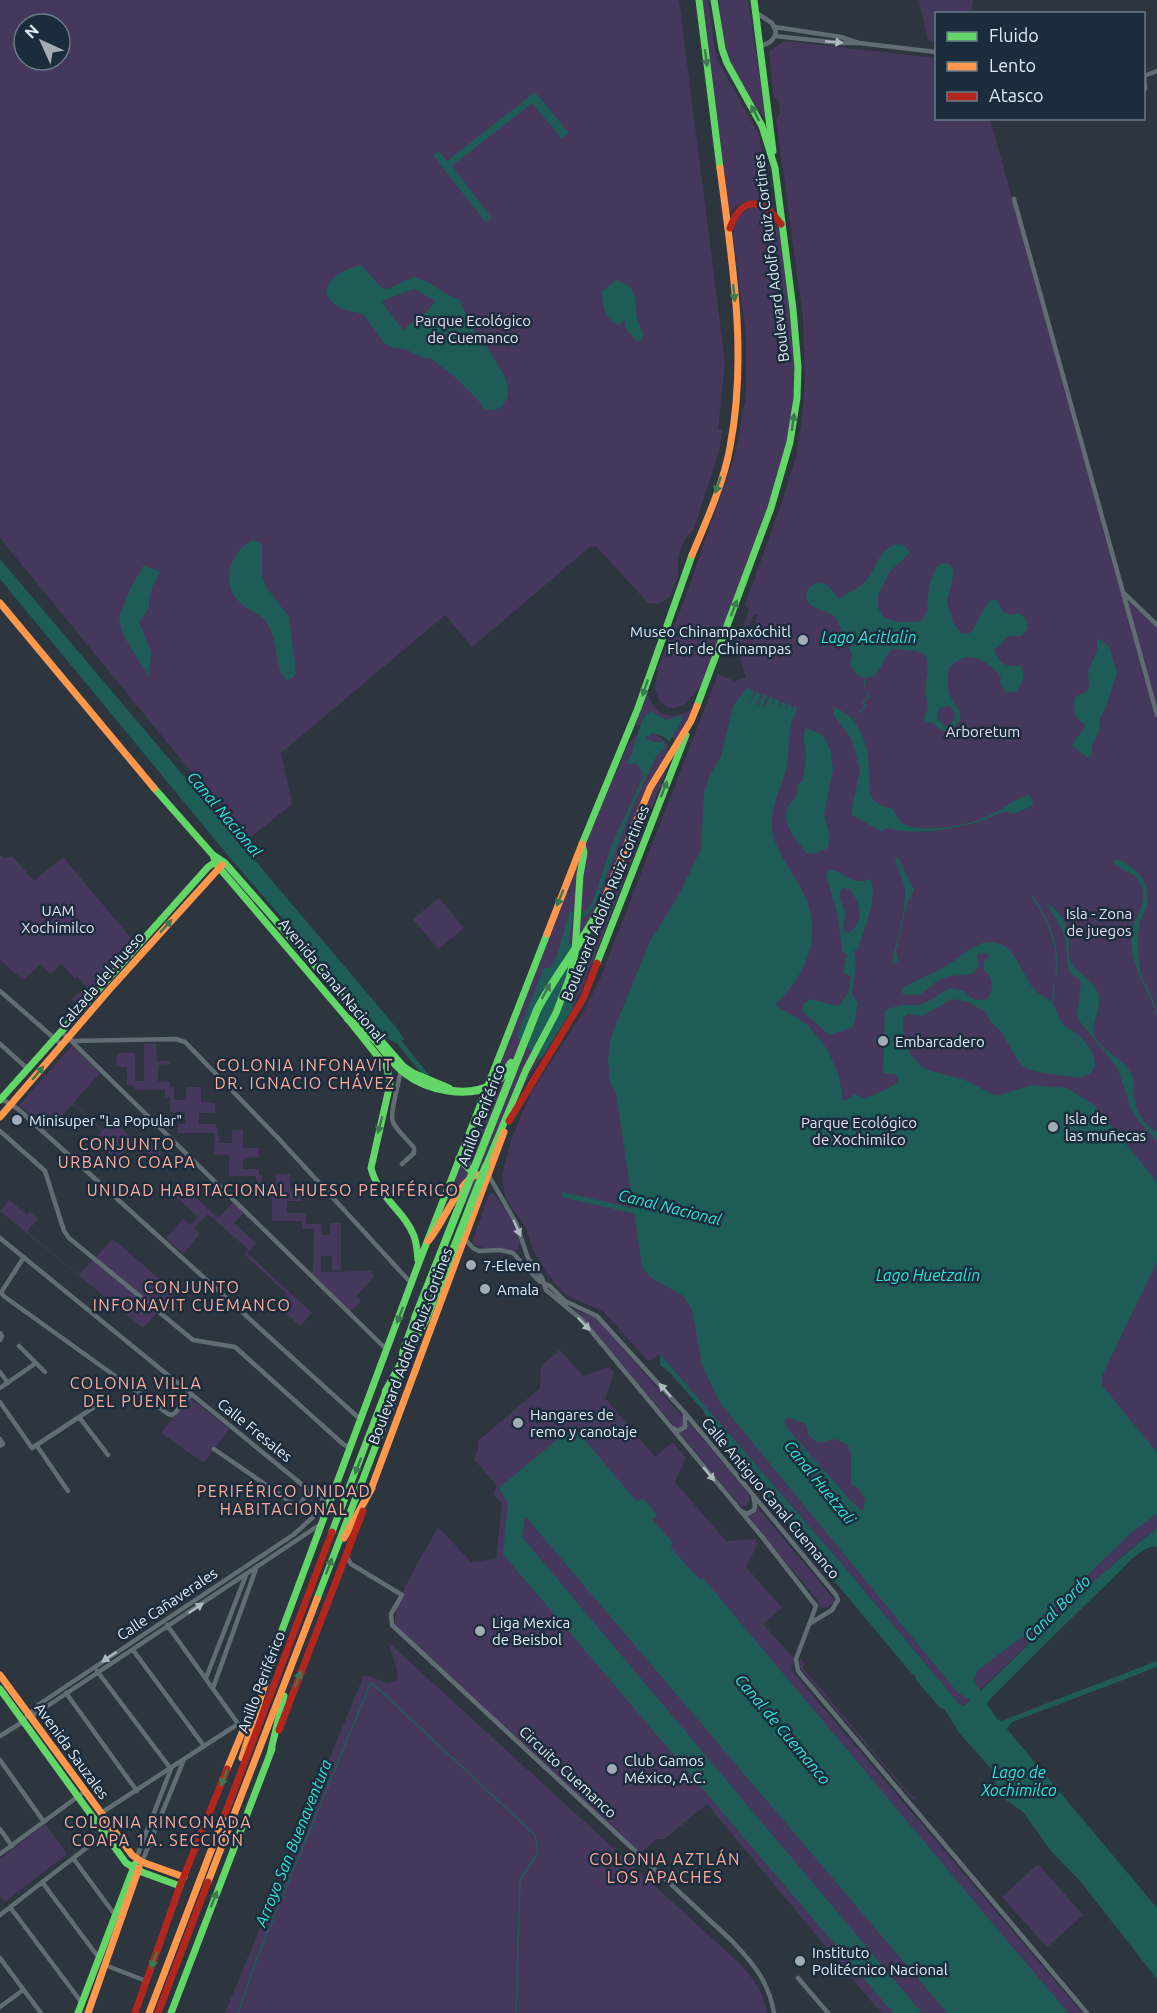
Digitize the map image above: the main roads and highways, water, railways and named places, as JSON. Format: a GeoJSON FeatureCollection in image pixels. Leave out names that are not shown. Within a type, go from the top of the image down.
{"type":"FeatureCollection","features":[{"type":"Feature","properties":{"kind":"main road"},"geometry":{"type":"LineString","coordinates":[[714,0],[720,39],[727,63],[762,126],[775,168]]}},
{"type":"Feature","properties":{"kind":"main road","name":"Boulevard Adolfo Ruiz Cortines"},"geometry":{"type":"LineString","coordinates":[[171,2013],[372,1488],[511,1116],[583,999],[771,508],[790,442],[798,367],[784,230],[754,0]]}},
{"type":"Feature","properties":{"kind":"main road"},"geometry":{"type":"LineString","coordinates":[[755,11],[760,0]]}},
{"type":"Feature","properties":{"kind":"main road","name":"Boulevard Adolfo Ruiz Cortines"},"geometry":{"type":"LineString","coordinates":[[135,2013],[182,1881],[241,1726],[277,1645],[490,1077],[638,708],[685,571],[709,514],[730,448],[737,391],[738,338],[728,234],[699,3]]}},
{"type":"Feature","properties":{"kind":"main road"},"geometry":{"type":"LineString","coordinates":[[728,234],[737,211],[750,203],[763,204],[768,207],[784,230]]}},
{"type":"Feature","properties":{"kind":"main road","name":"Avenida Canal Nacional"},"geometry":{"type":"LineString","coordinates":[[0,603],[183,822],[401,1064],[413,1073],[458,1090],[475,1088],[490,1077]]}},
{"type":"Feature","properties":{"kind":"main road","name":"Anillo Periférico"},"geometry":{"type":"LineString","coordinates":[[158,2013],[394,1397],[400,1377],[403,1351],[415,1318],[531,1024],[547,987],[582,941],[598,914],[636,819],[662,766],[691,721]]}},
{"type":"Feature","properties":{"kind":"main road","name":"Anillo Periférico"},"geometry":{"type":"LineString","coordinates":[[149,2013],[386,1392],[426,1319],[514,1098],[564,994],[573,965],[584,853],[582,844]]}},
{"type":"Feature","properties":{"kind":"main road","name":"Avenida Canal Nacional"},"geometry":{"type":"LineString","coordinates":[[218,861],[228,878],[383,1061],[390,1076],[389,1092],[370,1168],[373,1181],[414,1238]]}},
{"type":"Feature","properties":{"kind":"main road","name":"Calzada del Hueso"},"geometry":{"type":"LineString","coordinates":[[0,1099],[28,1069],[58,1041],[67,1036],[211,876],[218,861]]}},
{"type":"Feature","properties":{"kind":"main road","name":"Calzada del Hueso"},"geometry":{"type":"LineString","coordinates":[[67,1036],[149,931],[218,861]]}},
{"type":"Feature","properties":{"kind":"main road"},"geometry":{"type":"LineString","coordinates":[[211,876],[219,874],[228,878]]}},
{"type":"Feature","properties":{"kind":"main road"},"geometry":{"type":"LineString","coordinates":[[348,1019],[374,1039],[408,1076],[455,1092],[484,1088],[502,1077],[508,1070],[523,1033],[531,1024]]}},
{"type":"Feature","properties":{"kind":"main road","name":"Calzada del Hueso"},"geometry":{"type":"LineString","coordinates":[[0,1117],[58,1041]]}},
{"type":"Feature","properties":{"kind":"main road"},"geometry":{"type":"LineString","coordinates":[[459,1158],[475,1175]]}},
{"type":"Feature","properties":{"kind":"main road"},"geometry":{"type":"LineString","coordinates":[[418,1265],[414,1238],[427,1241],[441,1227],[468,1178],[484,1173],[489,1176]]}},
{"type":"Feature","properties":{"kind":"main road"},"geometry":{"type":"LineString","coordinates":[[337,1548],[372,1488]]}},
{"type":"Feature","properties":{"kind":"main road"},"geometry":{"type":"LineString","coordinates":[[237,1785],[247,1737],[277,1645]]}},
{"type":"Feature","properties":{"kind":"main road","name":"Avenida Sauzales"},"geometry":{"type":"LineString","coordinates":[[0,1675],[2,1686],[25,1719],[123,1850],[138,1865],[182,1881]]}},
{"type":"Feature","properties":{"kind":"main road"},"geometry":{"type":"LineString","coordinates":[[270,1754],[284,1698],[283,1687]]}},
{"type":"Feature","properties":{"kind":"main road","name":"Avenida Sauzales"},"geometry":{"type":"LineString","coordinates":[[81,1794],[101,1814],[108,1831]]}},
{"type":"Feature","properties":{"kind":"main road"},"geometry":{"type":"LineString","coordinates":[[78,2013],[96,1976],[138,1865]]}},
{"type":"Feature","properties":{"kind":"main road"},"geometry":{"type":"LineString","coordinates":[[102,1961],[115,1915],[127,1894]]}},
{"type":"Feature","properties":{"kind":"main road"},"geometry":{"type":"LineString","coordinates":[[88,2013],[96,1976]]}},
{"type":"Feature","properties":{"kind":"water"},"geometry":{"type":"Polygon","coordinates":[[[535,92],[569,133],[562,139],[532,103],[452,166],[492,218],[486,223],[433,155],[439,151],[447,161],[535,92]]]}},
{"type":"Feature","properties":{"kind":"water"},"geometry":{"type":"Polygon","coordinates":[[[361,265],[382,288],[388,289],[413,277],[430,283],[460,300],[466,316],[470,316],[475,328],[473,330],[478,332],[505,377],[508,397],[502,406],[495,410],[484,409],[456,378],[431,358],[424,358],[407,350],[391,347],[384,343],[364,315],[334,304],[326,293],[327,287],[339,274],[361,265]],[[414,289],[386,299],[382,303],[403,330],[436,301],[414,289]]]}},
{"type":"Feature","properties":{"kind":"water"},"geometry":{"type":"Polygon","coordinates":[[[616,280],[632,289],[637,319],[643,333],[640,342],[636,341],[626,329],[625,320],[619,325],[607,316],[605,311],[602,291],[616,280]]]}},
{"type":"Feature","properties":{"kind":"water"},"geometry":{"type":"Polygon","coordinates":[[[253,540],[262,544],[262,575],[266,587],[289,617],[296,673],[294,677],[287,680],[281,674],[271,630],[260,616],[238,601],[229,584],[234,559],[243,547],[253,540]]]}},
{"type":"Feature","properties":{"kind":"water","name":"Lago Acitlalin"},"geometry":{"type":"Polygon","coordinates":[[[897,544],[904,545],[909,554],[890,571],[878,595],[878,608],[884,618],[899,622],[920,622],[927,611],[929,586],[936,567],[943,563],[950,564],[954,571],[947,602],[953,623],[962,634],[970,633],[992,599],[997,601],[1003,612],[1010,615],[1019,613],[1026,619],[1028,629],[1021,636],[1009,636],[994,650],[1004,664],[1021,666],[1023,676],[1017,691],[1006,693],[1000,683],[1001,677],[990,665],[977,658],[963,658],[949,668],[949,692],[960,714],[958,723],[953,729],[941,731],[935,724],[926,722],[924,718],[928,708],[925,689],[928,672],[926,655],[916,651],[893,649],[876,674],[866,678],[858,676],[850,665],[851,653],[835,617],[809,604],[807,600],[808,590],[819,582],[827,585],[839,599],[857,588],[868,579],[881,556],[897,544]],[[950,706],[940,708],[937,713],[937,718],[945,727],[953,722],[956,714],[950,706]]]}},
{"type":"Feature","properties":{"kind":"water","name":"Canal Nacional"},"geometry":{"type":"Polygon","coordinates":[[[0,559],[395,1026],[404,1039],[398,1044],[384,1036],[231,859],[0,579],[0,559]]]}},
{"type":"Feature","properties":{"kind":"water"},"geometry":{"type":"Polygon","coordinates":[[[144,565],[160,572],[149,598],[149,608],[139,622],[151,652],[149,677],[123,635],[119,617],[131,587],[144,565]]]}},
{"type":"Feature","properties":{"kind":"water"},"geometry":{"type":"Polygon","coordinates":[[[1100,639],[1109,646],[1117,673],[1100,718],[1099,731],[1092,746],[1092,756],[1087,757],[1072,746],[1085,725],[1075,716],[1074,703],[1076,696],[1085,693],[1089,688],[1088,672],[1097,651],[1097,640],[1100,639]]]}},
{"type":"Feature","properties":{"kind":"water","name":"Lago Huetzalin"},"geometry":{"type":"Polygon","coordinates":[[[747,688],[754,691],[750,705],[756,692],[761,693],[756,706],[763,694],[767,696],[763,707],[769,697],[774,698],[771,708],[775,699],[780,701],[778,709],[782,702],[787,704],[785,711],[789,704],[792,706],[791,711],[794,706],[797,708],[792,720],[787,766],[773,812],[772,828],[778,849],[806,898],[811,915],[812,931],[810,947],[798,977],[775,1005],[808,1025],[827,1049],[837,1071],[842,1092],[841,1099],[844,1101],[855,1094],[864,1099],[898,1082],[898,1075],[883,1073],[885,1010],[901,1005],[919,1005],[949,988],[965,991],[975,999],[987,999],[992,983],[984,970],[984,961],[989,956],[987,953],[977,956],[979,966],[974,973],[943,978],[919,995],[903,994],[901,989],[946,966],[977,945],[989,942],[998,943],[1011,952],[1034,989],[1052,1003],[1064,1025],[1088,1045],[1094,1059],[1093,1071],[1079,1078],[1042,1073],[1024,1067],[986,1012],[968,1002],[952,999],[922,1016],[907,1014],[903,1019],[904,1040],[911,1055],[928,1070],[965,1080],[996,1096],[1032,1085],[1067,1088],[1094,1105],[1157,1182],[1157,1261],[1102,1376],[1102,1385],[1157,1453],[1157,1514],[1132,1532],[1030,1631],[977,1671],[974,1680],[980,1691],[1088,1587],[1157,1529],[1157,1548],[1154,1546],[1148,1548],[1130,1562],[987,1704],[997,1719],[1001,1721],[1157,1661],[1157,1667],[1012,1722],[1007,1729],[1157,1908],[1157,1979],[1080,1881],[1051,1851],[1023,1812],[996,1793],[995,1773],[960,1734],[944,1709],[940,1708],[916,1680],[915,1675],[731,1457],[712,1429],[703,1410],[660,1365],[660,1354],[960,1705],[964,1706],[970,1700],[958,1693],[720,1403],[702,1365],[692,1309],[683,1296],[650,1277],[642,1266],[616,1093],[610,1081],[608,1061],[610,1041],[650,941],[677,898],[701,849],[704,793],[710,775],[721,756],[733,706],[747,688]],[[789,1418],[784,1422],[852,1502],[863,1510],[865,1499],[858,1488],[851,1485],[851,1455],[848,1445],[835,1439],[818,1443],[809,1436],[806,1424],[789,1418]]]}},
{"type":"Feature","properties":{"kind":"water"},"geometry":{"type":"Polygon","coordinates":[[[833,707],[850,717],[861,732],[869,761],[870,790],[873,800],[891,808],[902,823],[922,828],[960,825],[997,812],[1019,798],[1029,795],[1033,801],[1032,806],[1013,814],[1005,812],[982,821],[947,829],[911,831],[888,828],[882,831],[875,828],[852,815],[860,770],[851,738],[834,716],[833,707]]]}},
{"type":"Feature","properties":{"kind":"water"},"geometry":{"type":"Polygon","coordinates":[[[651,711],[666,720],[682,716],[683,719],[669,742],[664,737],[652,733],[645,738],[653,742],[664,742],[665,749],[657,755],[633,805],[595,905],[582,918],[582,912],[587,910],[592,903],[612,844],[643,777],[637,764],[626,763],[633,750],[642,721],[651,711]]]}},
{"type":"Feature","properties":{"kind":"water"},"geometry":{"type":"Polygon","coordinates":[[[806,728],[823,735],[831,752],[833,770],[824,814],[830,837],[828,848],[807,854],[792,834],[786,816],[798,784],[803,780],[806,728]]]}},
{"type":"Feature","properties":{"kind":"water"},"geometry":{"type":"Polygon","coordinates":[[[898,857],[914,890],[906,907],[896,951],[898,961],[892,965],[905,903],[905,889],[895,858],[898,857]]]}},
{"type":"Feature","properties":{"kind":"water"},"geometry":{"type":"Polygon","coordinates":[[[1117,859],[1137,872],[1147,892],[1146,909],[1140,920],[1139,928],[1139,957],[1140,969],[1155,1003],[1157,1016],[1132,952],[1131,934],[1143,899],[1143,892],[1135,876],[1113,862],[1117,859]]]}},
{"type":"Feature","properties":{"kind":"water"},"geometry":{"type":"Polygon","coordinates":[[[830,870],[857,881],[870,879],[873,894],[858,949],[854,951],[856,965],[852,995],[858,1003],[853,1027],[829,1035],[802,1011],[803,1004],[810,999],[838,1006],[848,993],[851,977],[843,972],[847,955],[842,951],[838,916],[826,875],[830,870]],[[842,888],[840,900],[845,912],[844,932],[849,933],[857,923],[860,912],[849,889],[842,888]]]}},
{"type":"Feature","properties":{"kind":"water"},"geometry":{"type":"Polygon","coordinates":[[[1046,903],[1056,910],[1066,924],[1071,962],[1097,991],[1099,1002],[1093,1034],[1132,1075],[1137,1109],[1144,1122],[1157,1132],[1157,1141],[1132,1111],[1117,1067],[1077,1018],[1081,981],[1071,974],[1068,968],[1066,942],[1062,929],[1046,903]]]}},
{"type":"Feature","properties":{"kind":"water"},"geometry":{"type":"Polygon","coordinates":[[[570,912],[573,912],[569,943],[579,942],[585,949],[578,977],[579,983],[572,1010],[541,1059],[518,1038],[518,1033],[544,968],[550,968],[556,957],[570,912]]]}},
{"type":"Feature","properties":{"kind":"water","name":"Canal de Cuemanco"},"geometry":{"type":"Polygon","coordinates":[[[573,1426],[636,1501],[644,1499],[657,1515],[653,1520],[673,1543],[670,1547],[700,1580],[703,1578],[1068,2013],[947,2013],[525,1516],[522,1537],[922,2013],[893,2013],[503,1554],[508,1503],[499,1488],[573,1426]]]}},
{"type":"Feature","properties":{"kind":"waterway"},"geometry":{"type":"LineString","coordinates":[[864,678],[865,686]]}},
{"type":"Feature","properties":{"kind":"waterway"},"geometry":{"type":"LineString","coordinates":[[860,712],[865,706],[863,702],[869,697],[866,691]]}},
{"type":"Feature","properties":{"kind":"waterway"},"geometry":{"type":"LineString","coordinates":[[1032,896],[1052,933],[1056,952],[1056,974]]}},
{"type":"Feature","properties":{"kind":"waterway"},"geometry":{"type":"LineString","coordinates":[[1052,1003],[1054,985]]}},
{"type":"Feature","properties":{"kind":"waterway","name":"Canal Nacional"},"geometry":{"type":"LineString","coordinates":[[396,1038],[429,1079]]}},
{"type":"Feature","properties":{"kind":"waterway","name":"Canal Nacional"},"geometry":{"type":"LineString","coordinates":[[564,1195],[639,1212]]}},
{"type":"Feature","properties":{"kind":"waterway","name":"Arroyo San Buenaventura"},"geometry":{"type":"LineString","coordinates":[[238,2013],[256,1961],[371,1682],[535,1835],[538,1853],[520,1880],[516,2013]]}},
{"type":"Feature","properties":{"kind":"place","name":"Museo Chinampaxóchitl Flor de Chinampas"},"geometry":{"type":"Point","coordinates":[803,640]}},
{"type":"Feature","properties":{"kind":"place","name":"Embarcadero"},"geometry":{"type":"Point","coordinates":[883,1041]}},
{"type":"Feature","properties":{"kind":"place","name":"Minisuper \"La Popular\""},"geometry":{"type":"Point","coordinates":[17,1120]}},
{"type":"Feature","properties":{"kind":"place","name":"Isla de las muñecas"},"geometry":{"type":"Point","coordinates":[1053,1127]}},
{"type":"Feature","properties":{"kind":"place","name":"7-Eleven"},"geometry":{"type":"Point","coordinates":[471,1265]}},
{"type":"Feature","properties":{"kind":"place","name":"Amala"},"geometry":{"type":"Point","coordinates":[485,1289]}},
{"type":"Feature","properties":{"kind":"place","name":"Hangares de remo y canotaje"},"geometry":{"type":"Point","coordinates":[518,1423]}},
{"type":"Feature","properties":{"kind":"place","name":"Liga Mexica de Beisbol"},"geometry":{"type":"Point","coordinates":[480,1631]}},
{"type":"Feature","properties":{"kind":"place","name":"Club Gamos México, A.C."},"geometry":{"type":"Point","coordinates":[612,1769]}},
{"type":"Feature","properties":{"kind":"place","name":"Instituto Politécnico Nacional"},"geometry":{"type":"Point","coordinates":[800,1961]}},
{"type":"Feature","properties":{"kind":"district","name":"COLONIA INFONAVIT DR. IGNACIO CHÁVEZ"},"geometry":{"type":"Point","coordinates":[305,1074]}},
{"type":"Feature","properties":{"kind":"district","name":"CONJUNTO URBANO COAPA"},"geometry":{"type":"Point","coordinates":[127,1153]}},
{"type":"Feature","properties":{"kind":"district","name":"UNIDAD HABITACIONAL HUESO PERIFÉRICO"},"geometry":{"type":"Point","coordinates":[273,1190]}},
{"type":"Feature","properties":{"kind":"district","name":"CONJUNTO INFONAVIT CUEMANCO"},"geometry":{"type":"Point","coordinates":[192,1296]}},
{"type":"Feature","properties":{"kind":"district","name":"COLONIA VILLA DEL PUENTE"},"geometry":{"type":"Point","coordinates":[136,1392]}},
{"type":"Feature","properties":{"kind":"district","name":"PERIFÉRICO UNIDAD HABITACIONAL"},"geometry":{"type":"Point","coordinates":[284,1500]}},
{"type":"Feature","properties":{"kind":"district","name":"COLONIA RINCONADA COAPA 1A. SECCIÓN"},"geometry":{"type":"Point","coordinates":[158,1831]}},
{"type":"Feature","properties":{"kind":"district","name":"COLONIA AZTLÁN LOS APACHES"},"geometry":{"type":"Point","coordinates":[665,1868]}},
{"type":"Feature","properties":{"kind":"park label","name":"Parque Ecológico de Cuemanco"},"geometry":{"type":"Point","coordinates":[473,328]}},
{"type":"Feature","properties":{"kind":"park label","name":"Arboretum"},"geometry":{"type":"Point","coordinates":[983,731]}},
{"type":"Feature","properties":{"kind":"park label","name":"UAM Xochimilco"},"geometry":{"type":"Point","coordinates":[58,918]}},
{"type":"Feature","properties":{"kind":"park label","name":"Isla - Zona de juegos"},"geometry":{"type":"Point","coordinates":[1099,922]}},
{"type":"Feature","properties":{"kind":"park label","name":"Parque Ecológico de Xochimilco"},"geometry":{"type":"Point","coordinates":[859,1130]}},
{"type":"Feature","properties":{"kind":"water label","name":"Canal Huetzali"},"geometry":{"type":"Point","coordinates":[820,1482]}},
{"type":"Feature","properties":{"kind":"water label","name":"Canal Bordo"},"geometry":{"type":"Point","coordinates":[1057,1608]}},
{"type":"Feature","properties":{"kind":"water label","name":"Lago de Xochimilco"},"geometry":{"type":"Point","coordinates":[1019,1781]}}]}
